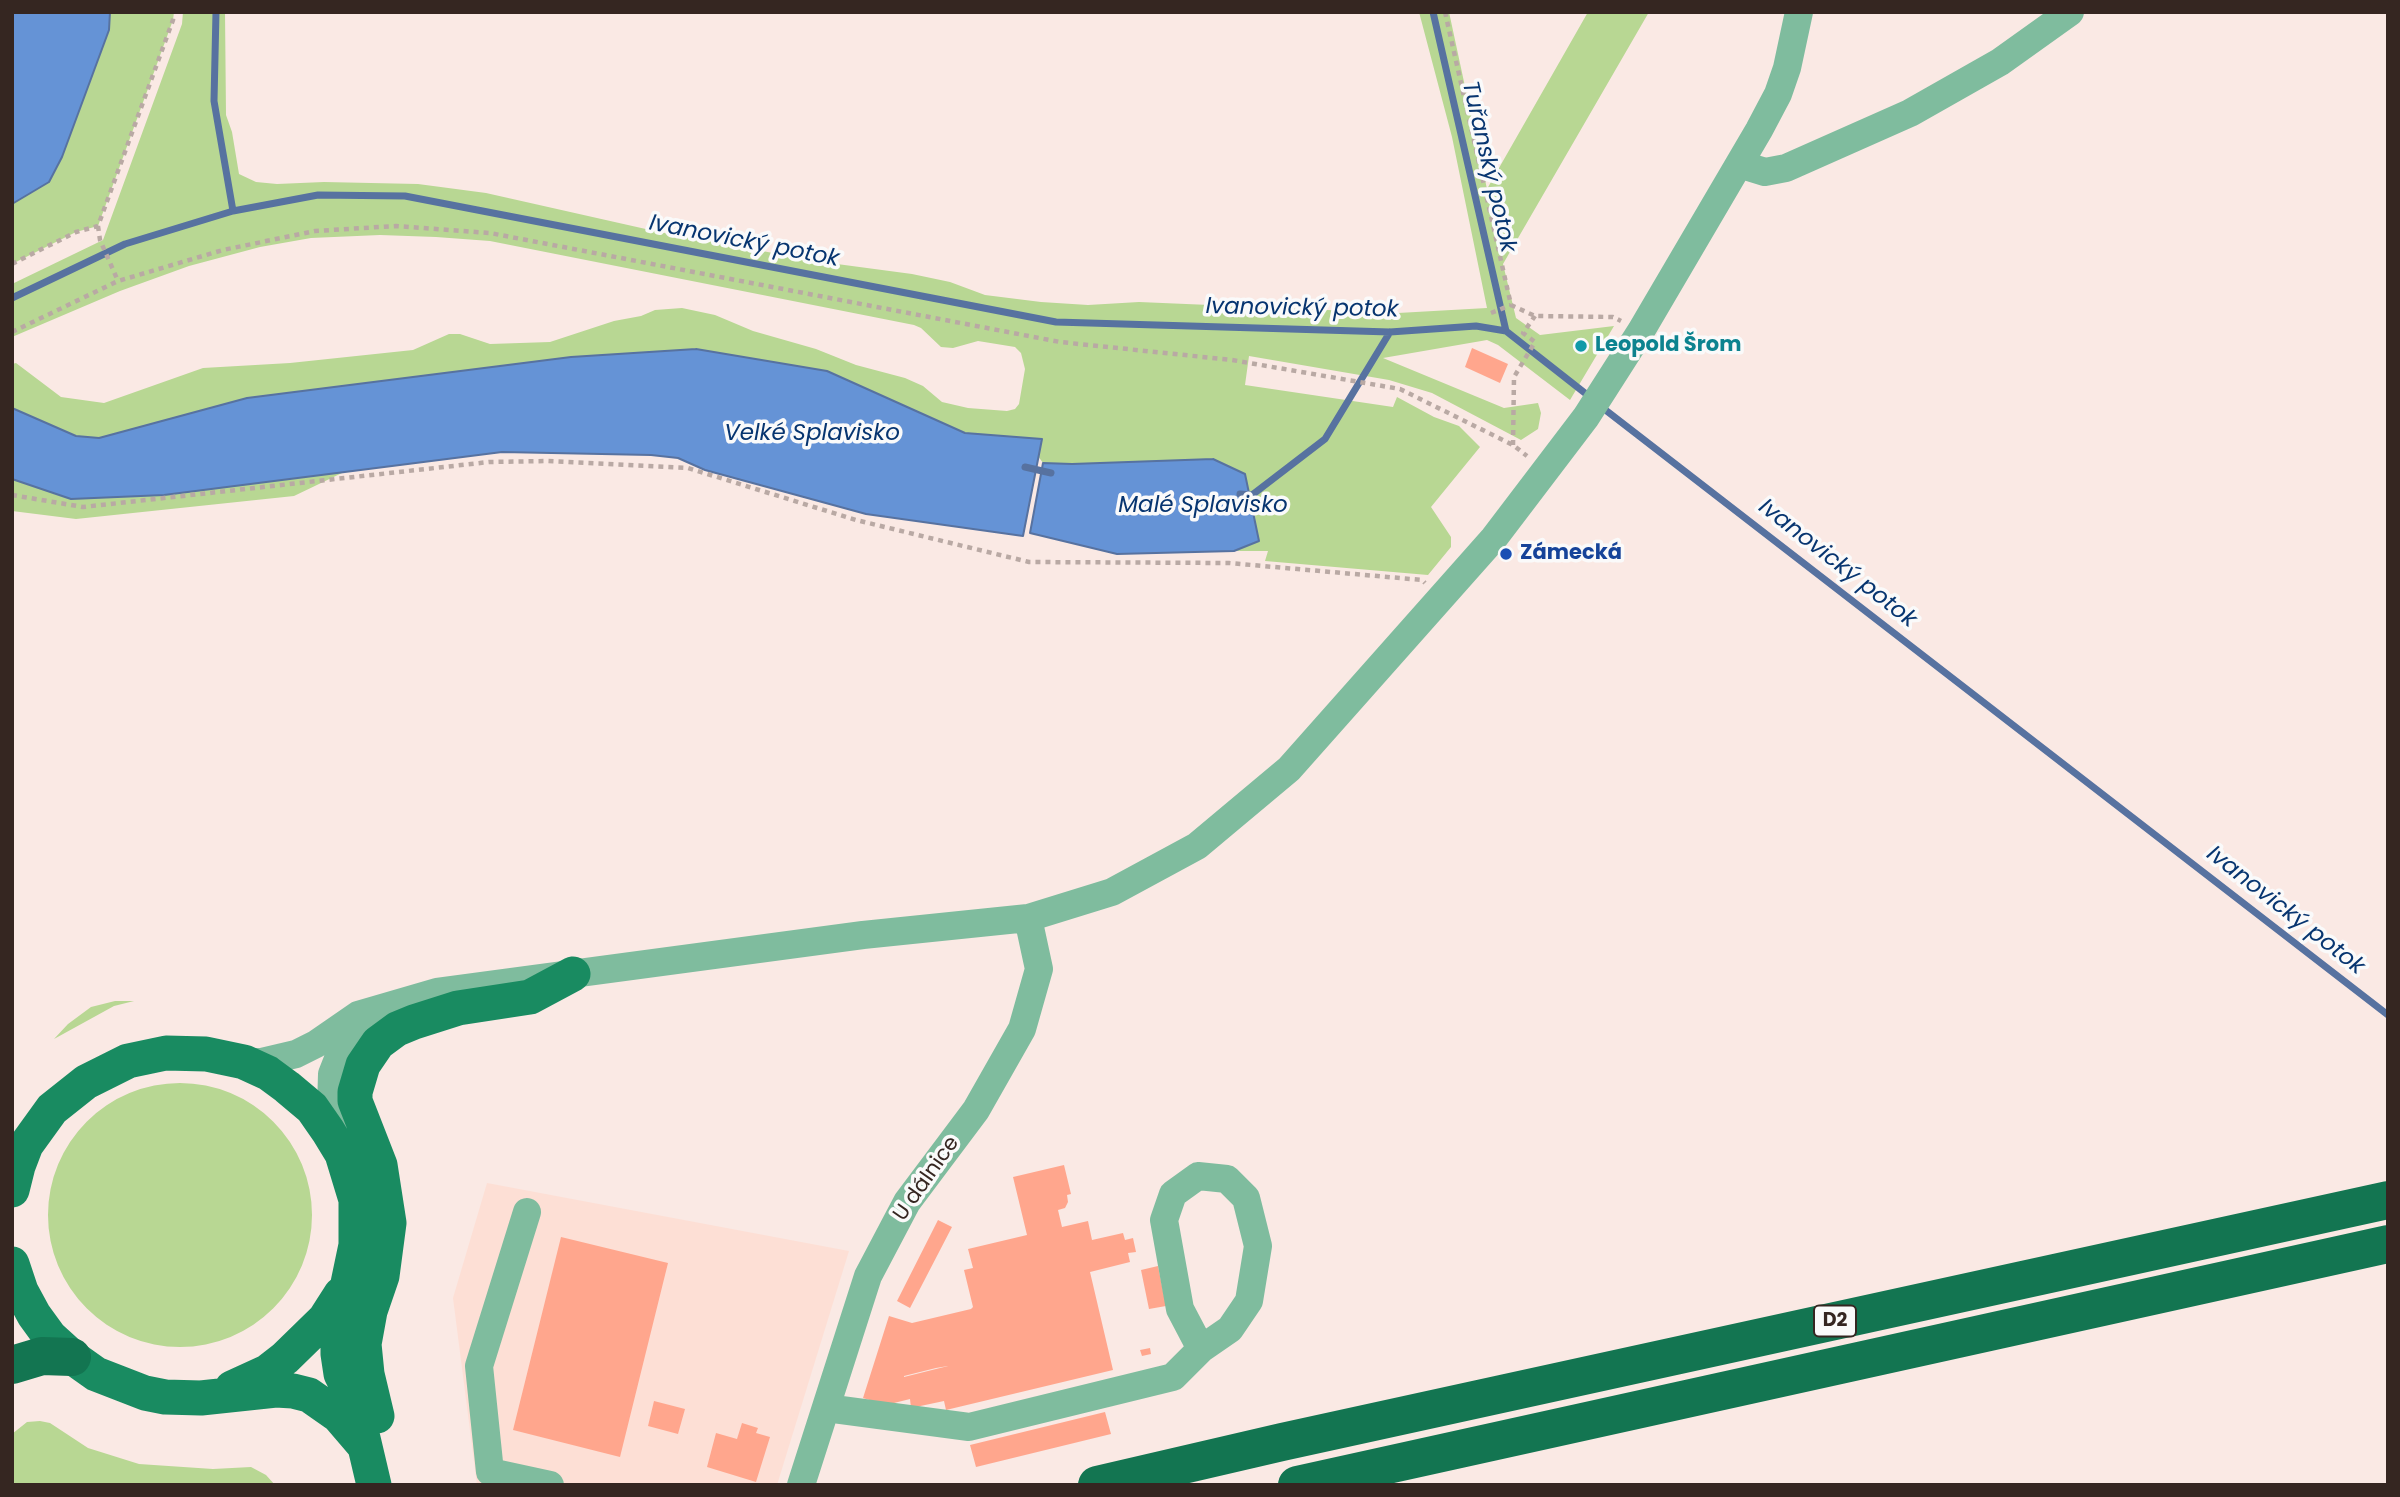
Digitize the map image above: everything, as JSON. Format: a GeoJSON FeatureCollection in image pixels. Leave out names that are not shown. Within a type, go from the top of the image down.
{"type":"FeatureCollection","features":[{"type":"Feature","properties":{"kind":"highway","name":"D2"},"geometry":{"type":"LineString","coordinates":[[1097,1485],[1282,1442],[2388,1200]]}},
{"type":"Feature","properties":{"kind":"highway","name":"D2"},"geometry":{"type":"LineString","coordinates":[[1297,1485],[2388,1244]]}},
{"type":"Feature","properties":{"kind":"highway"},"geometry":{"type":"LineString","coordinates":[[12,1365],[42,1356],[72,1357]]}},
{"type":"Feature","properties":{"kind":"main road"},"geometry":{"type":"LineString","coordinates":[[381,1485],[383,1441],[367,1374],[364,1344],[370,1311],[385,1263],[388,1214],[380,1165],[355,1101],[359,1075],[373,1049],[397,1029],[458,1008],[530,997],[573,974]]}},
{"type":"Feature","properties":{"kind":"main road"},"geometry":{"type":"LineString","coordinates":[[12,1125],[52,1108],[107,1070],[138,1059],[187,1052],[244,1062],[268,1073],[312,1108],[342,1154],[356,1200],[356,1245],[338,1331],[338,1354],[341,1374],[354,1400],[374,1485]]}},
{"type":"Feature","properties":{"kind":"main road"},"geometry":{"type":"LineString","coordinates":[[12,1190],[26,1145],[52,1108]]}},
{"type":"Feature","properties":{"kind":"main road"},"geometry":{"type":"LineString","coordinates":[[12,1264],[21,1291],[50,1337],[96,1374],[145,1393],[185,1399],[276,1390],[309,1395],[339,1416],[363,1444]]}},
{"type":"Feature","properties":{"kind":"main road"},"geometry":{"type":"LineString","coordinates":[[214,1396],[267,1372],[285,1359],[325,1319],[349,1283]]}},
{"type":"Feature","properties":{"kind":"street"},"geometry":{"type":"LineString","coordinates":[[244,1062],[281,1059],[305,1051],[358,1014],[437,992],[863,935],[1028,918],[1112,892],[1197,846],[1289,769],[1494,538],[1586,417],[1641,331],[1778,94],[1795,42],[1799,12]]}},
{"type":"Feature","properties":{"kind":"street"},"geometry":{"type":"LineString","coordinates":[[1739,164],[1765,172],[1786,168],[1910,113],[2000,62],[2070,12]]}},
{"type":"Feature","properties":{"kind":"street","name":"U dálnice"},"geometry":{"type":"LineString","coordinates":[[801,1485],[868,1276],[907,1202],[976,1110],[1022,1029],[1038,969],[1028,918]]}},
{"type":"Feature","properties":{"kind":"street"},"geometry":{"type":"LineString","coordinates":[[342,1154],[331,1109],[330,1090],[336,1060],[354,1032],[389,1006]]}},
{"type":"Feature","properties":{"kind":"street"},"geometry":{"type":"LineString","coordinates":[[826,1408],[969,1427],[1173,1377],[1201,1349],[1230,1329],[1249,1301],[1258,1246],[1246,1198],[1227,1179],[1198,1176],[1173,1194],[1164,1220],[1180,1309],[1201,1349]]}},
{"type":"Feature","properties":{"kind":"street"},"geometry":{"type":"LineString","coordinates":[[527,1212],[479,1366],[490,1472],[550,1485]]}},
{"type":"Feature","properties":{"kind":"path"},"geometry":{"type":"LineString","coordinates":[[118,281],[100,240],[98,226],[174,12]]}},
{"type":"Feature","properties":{"kind":"path"},"geometry":{"type":"LineString","coordinates":[[1445,12],[1511,305]]}},
{"type":"Feature","properties":{"kind":"path"},"geometry":{"type":"LineString","coordinates":[[12,264],[76,232],[98,226]]}},
{"type":"Feature","properties":{"kind":"path"},"geometry":{"type":"LineString","coordinates":[[12,332],[118,281],[223,250],[315,230],[396,226],[490,233],[1060,342],[1232,360],[1400,389],[1513,445],[1545,470]]}},
{"type":"Feature","properties":{"kind":"path"},"geometry":{"type":"LineString","coordinates":[[1491,313],[1511,305],[1535,316],[1613,317],[1641,331]]}},
{"type":"Feature","properties":{"kind":"path"},"geometry":{"type":"LineString","coordinates":[[1513,445],[1514,377],[1535,342],[1523,332],[1535,316]]}},
{"type":"Feature","properties":{"kind":"path"},"geometry":{"type":"LineString","coordinates":[[12,495],[83,507],[489,462],[547,461],[688,468],[856,520],[1029,562],[1229,563],[1422,580],[1441,597]]}},
{"type":"Feature","properties":{"kind":"shaded area"},"geometry":{"type":"Polygon","coordinates":[[[487,1183],[849,1251],[777,1485],[477,1485],[453,1298],[487,1183]]]}},
{"type":"Feature","properties":{"kind":"green space"},"geometry":{"type":"Polygon","coordinates":[[[110,12],[174,12],[98,226],[76,232],[12,264],[12,204],[49,182],[62,157],[109,30],[110,12]]]}},
{"type":"Feature","properties":{"kind":"green space"},"geometry":{"type":"Polygon","coordinates":[[[183,12],[225,12],[226,115],[232,132],[239,174],[256,182],[418,184],[486,193],[659,232],[822,262],[912,274],[950,282],[985,295],[1041,302],[1088,305],[1139,302],[1398,313],[1487,308],[1452,137],[1419,12],[1449,12],[1487,189],[1588,12],[1649,12],[1503,264],[1516,318],[1540,335],[1614,326],[1570,400],[1498,345],[1487,340],[1383,358],[1504,408],[1538,403],[1541,413],[1538,429],[1521,440],[1432,393],[1389,380],[1249,356],[1245,385],[1393,407],[1397,397],[1434,417],[1459,426],[1480,447],[1431,507],[1451,537],[1451,547],[1428,575],[1265,561],[1268,551],[1234,551],[1259,541],[1245,474],[1043,463],[1038,456],[1041,439],[965,433],[827,371],[696,349],[571,357],[247,398],[99,438],[76,436],[12,408],[12,364],[16,363],[61,397],[104,403],[203,368],[290,363],[413,350],[449,334],[460,334],[490,344],[550,342],[655,310],[682,308],[715,315],[753,331],[905,378],[923,386],[942,402],[968,408],[1007,411],[1015,409],[1019,404],[1025,369],[1021,353],[1015,347],[978,341],[953,348],[941,347],[914,325],[490,241],[436,237],[380,235],[311,238],[260,247],[189,266],[120,291],[12,337],[12,284],[103,240],[182,24],[183,12]]]}},
{"type":"Feature","properties":{"kind":"green space"},"geometry":{"type":"Polygon","coordinates":[[[344,472],[294,496],[76,519],[12,511],[12,479],[71,499],[164,495],[344,472]]]}},
{"type":"Feature","properties":{"kind":"green space"},"geometry":{"type":"Polygon","coordinates":[[[115,1001],[134,1001],[114,1006],[54,1039],[68,1024],[91,1007],[115,1001]]]}},
{"type":"Feature","properties":{"kind":"green space"},"geometry":{"type":"Polygon","coordinates":[[[180,1083],[206,1085],[231,1093],[264,1113],[282,1131],[302,1164],[310,1189],[310,1241],[302,1266],[282,1299],[264,1317],[231,1337],[206,1345],[180,1347],[154,1345],[129,1337],[96,1317],[78,1299],[58,1266],[50,1241],[48,1215],[50,1189],[58,1164],[78,1131],[96,1113],[129,1093],[154,1085],[180,1083]]]}},
{"type":"Feature","properties":{"kind":"green space"},"geometry":{"type":"Polygon","coordinates":[[[27,1422],[50,1423],[88,1448],[139,1464],[213,1469],[251,1467],[266,1475],[275,1485],[12,1485],[12,1434],[27,1422]]]}},
{"type":"Feature","properties":{"kind":"water"},"geometry":{"type":"Polygon","coordinates":[[[12,12],[110,12],[109,30],[62,157],[49,182],[12,204],[12,12]]]}},
{"type":"Feature","properties":{"kind":"water","name":"Velké Splavisko"},"geometry":{"type":"Polygon","coordinates":[[[696,349],[827,371],[965,433],[1042,439],[1023,536],[866,514],[705,470],[678,458],[651,455],[502,452],[164,495],[71,499],[12,479],[12,408],[76,436],[99,438],[247,398],[571,357],[696,349]]]}},
{"type":"Feature","properties":{"kind":"water","name":"Malé Splavisko"},"geometry":{"type":"Polygon","coordinates":[[[1213,459],[1245,474],[1259,541],[1234,551],[1117,554],[1030,533],[1043,463],[1213,459]]]}},
{"type":"Feature","properties":{"kind":"building"},"geometry":{"type":"Polygon","coordinates":[[[1472,348],[1508,364],[1500,383],[1465,367],[1472,348]]]}},
{"type":"Feature","properties":{"kind":"building"},"geometry":{"type":"Polygon","coordinates":[[[1064,1165],[1071,1194],[1067,1195],[1065,1208],[1058,1210],[1062,1227],[1088,1221],[1092,1240],[1123,1233],[1125,1240],[1133,1238],[1136,1252],[1128,1253],[1130,1262],[1090,1272],[1113,1370],[946,1410],[944,1401],[911,1408],[910,1399],[886,1405],[863,1398],[889,1316],[912,1323],[971,1309],[973,1307],[964,1270],[973,1268],[968,1249],[1027,1235],[1013,1177],[1064,1165]],[[948,1366],[904,1376],[904,1377],[948,1366]]]}},
{"type":"Feature","properties":{"kind":"building"},"geometry":{"type":"Polygon","coordinates":[[[938,1220],[952,1227],[910,1308],[897,1301],[938,1220]]]}},
{"type":"Feature","properties":{"kind":"building"},"geometry":{"type":"Polygon","coordinates":[[[561,1237],[668,1263],[620,1457],[513,1430],[561,1237]]]}},
{"type":"Feature","properties":{"kind":"building"},"geometry":{"type":"Polygon","coordinates":[[[1158,1266],[1166,1306],[1149,1309],[1141,1270],[1158,1266]]]}},
{"type":"Feature","properties":{"kind":"building"},"geometry":{"type":"Polygon","coordinates":[[[1150,1348],[1151,1354],[1142,1356],[1140,1350],[1150,1348]]]}},
{"type":"Feature","properties":{"kind":"building"},"geometry":{"type":"Polygon","coordinates":[[[654,1401],[685,1409],[678,1434],[648,1426],[654,1401]]]}},
{"type":"Feature","properties":{"kind":"building"},"geometry":{"type":"Polygon","coordinates":[[[1105,1412],[1111,1434],[976,1467],[970,1445],[1105,1412]]]}},
{"type":"Feature","properties":{"kind":"building"},"geometry":{"type":"Polygon","coordinates":[[[742,1423],[758,1428],[756,1433],[770,1437],[756,1482],[707,1467],[716,1433],[737,1439],[742,1423]]]}},
{"type":"Feature","properties":{"kind":"waterway"},"geometry":{"type":"LineString","coordinates":[[216,12],[214,101],[233,211]]}},
{"type":"Feature","properties":{"kind":"waterway","name":"Tuřanský potok"},"geometry":{"type":"LineString","coordinates":[[1433,12],[1506,331]]}},
{"type":"Feature","properties":{"kind":"waterway","name":"Ivanovický potok"},"geometry":{"type":"LineString","coordinates":[[12,298],[125,244],[233,211],[318,195],[405,196],[1056,322],[1390,332],[1476,326],[1506,331],[1590,397]]}},
{"type":"Feature","properties":{"kind":"waterway"},"geometry":{"type":"LineString","coordinates":[[1240,494],[1252,495],[1325,439],[1390,332]]}},
{"type":"Feature","properties":{"kind":"waterway","name":"Ivanovický potok"},"geometry":{"type":"LineString","coordinates":[[1599,405],[2388,1015]]}},
{"type":"Feature","properties":{"kind":"waterway"},"geometry":{"type":"LineString","coordinates":[[1025,467],[1051,473]]}},
{"type":"Feature","properties":{"kind":"place","name":"Leopold Šrom"},"geometry":{"type":"Point","coordinates":[1581,346]}},
{"type":"Feature","properties":{"kind":"place","name":"Zámecká"},"geometry":{"type":"Point","coordinates":[1506,554]}}]}
